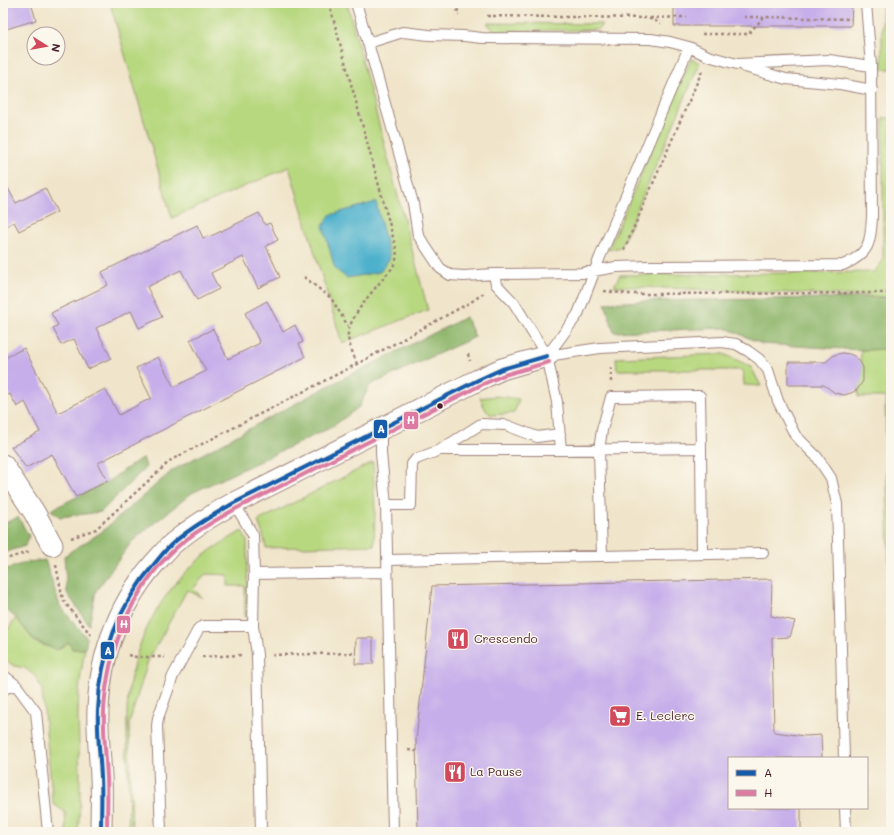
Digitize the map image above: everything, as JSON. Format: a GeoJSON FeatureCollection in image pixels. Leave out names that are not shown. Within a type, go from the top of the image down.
{"type":"FeatureCollection","features":[{"type":"Feature","properties":{"kind":"street"},"geometry":{"type":"LineString","coordinates":[[101,832],[101,778],[98,712],[100,682],[107,649],[113,632],[127,600],[150,567],[175,541],[203,520],[234,503],[502,369],[548,356]]}},
{"type":"Feature","properties":{"kind":"street"},"geometry":{"type":"LineString","coordinates":[[3,465],[34,512],[52,545]]}},
{"type":"Feature","properties":{"kind":"lane"},"geometry":{"type":"LineString","coordinates":[[356,3],[413,202],[418,235],[440,268],[450,275],[464,276],[494,274],[582,273],[616,267],[650,266],[843,265],[856,260],[864,253],[869,243],[872,229],[872,90],[866,3]]}},
{"type":"Feature","properties":{"kind":"lane"},"geometry":{"type":"LineString","coordinates":[[368,43],[403,32],[482,38],[651,39],[689,47],[708,56],[786,79],[840,84],[872,90]]}},
{"type":"Feature","properties":{"kind":"lane"},"geometry":{"type":"LineString","coordinates":[[548,356],[578,314],[600,257],[689,47]]}},
{"type":"Feature","properties":{"kind":"lane"},"geometry":{"type":"LineString","coordinates":[[737,64],[830,60],[871,66]]}},
{"type":"Feature","properties":{"kind":"lane"},"geometry":{"type":"LineString","coordinates":[[494,274],[496,284],[514,303],[548,356],[557,402],[560,450]]}},
{"type":"Feature","properties":{"kind":"lane"},"geometry":{"type":"LineString","coordinates":[[548,356],[600,348],[722,342],[736,344],[748,351],[759,359],[768,370],[778,401],[795,435],[817,457],[831,478],[837,504],[844,757]]}},
{"type":"Feature","properties":{"kind":"lane"},"geometry":{"type":"LineString","coordinates":[[602,556],[599,450],[602,430],[611,397],[700,396],[702,554]]}},
{"type":"Feature","properties":{"kind":"lane"},"geometry":{"type":"LineString","coordinates":[[386,505],[411,505],[412,464],[416,459],[440,450],[481,424],[506,425],[537,437],[560,434]]}},
{"type":"Feature","properties":{"kind":"lane"},"geometry":{"type":"LineString","coordinates":[[381,429],[381,453],[386,505],[392,832]]}},
{"type":"Feature","properties":{"kind":"lane"},"geometry":{"type":"LineString","coordinates":[[440,450],[599,450],[701,448]]}},
{"type":"Feature","properties":{"kind":"lane"},"geometry":{"type":"LineString","coordinates":[[234,503],[252,535],[254,574],[253,626],[257,655],[260,832]]}},
{"type":"Feature","properties":{"kind":"lane"},"geometry":{"type":"LineString","coordinates":[[387,560],[763,553]]}},
{"type":"Feature","properties":{"kind":"lane"},"geometry":{"type":"LineString","coordinates":[[254,574],[387,572]]}},
{"type":"Feature","properties":{"kind":"lane"},"geometry":{"type":"LineString","coordinates":[[161,832],[157,726],[160,711],[172,676],[199,628],[203,626],[253,626]]}},
{"type":"Feature","properties":{"kind":"lane"},"geometry":{"type":"LineString","coordinates":[[3,675],[16,685],[36,712],[48,832]]}},
{"type":"Feature","properties":{"kind":"lane"},"geometry":{"type":"LineString","coordinates":[[3,689],[16,685]]}},
{"type":"Feature","properties":{"kind":"lane"},"geometry":{"type":"LineString","coordinates":[[845,809],[846,832]]}},
{"type":"Feature","properties":{"kind":"path"},"geometry":{"type":"LineString","coordinates":[[329,3],[396,248],[397,257],[393,267],[354,316],[349,327],[348,338],[357,364]]}},
{"type":"Feature","properties":{"kind":"path"},"geometry":{"type":"LineString","coordinates":[[458,3],[458,16]]}},
{"type":"Feature","properties":{"kind":"path"},"geometry":{"type":"LineString","coordinates":[[487,16],[687,17]]}},
{"type":"Feature","properties":{"kind":"path"},"geometry":{"type":"LineString","coordinates":[[744,17],[852,18]]}},
{"type":"Feature","properties":{"kind":"path"},"geometry":{"type":"LineString","coordinates":[[695,34],[748,34],[764,17]]}},
{"type":"Feature","properties":{"kind":"path"},"geometry":{"type":"LineString","coordinates":[[647,18],[668,26]]}},
{"type":"Feature","properties":{"kind":"path"},"geometry":{"type":"LineString","coordinates":[[624,250],[704,66]]}},
{"type":"Feature","properties":{"kind":"path"},"geometry":{"type":"LineString","coordinates":[[304,277],[331,298],[349,327]]}},
{"type":"Feature","properties":{"kind":"path"},"geometry":{"type":"LineString","coordinates":[[3,560],[52,545],[96,529],[171,460],[357,364],[471,302],[496,284]]}},
{"type":"Feature","properties":{"kind":"path"},"geometry":{"type":"LineString","coordinates":[[589,288],[628,294],[891,293]]}},
{"type":"Feature","properties":{"kind":"path"},"geometry":{"type":"LineString","coordinates":[[52,545],[63,600],[90,634],[96,636]]}},
{"type":"Feature","properties":{"kind":"path"},"geometry":{"type":"LineString","coordinates":[[408,750],[416,751]]}},
{"type":"Feature","properties":{"kind":"green space"},"geometry":{"type":"Polygon","coordinates":[[[110,3],[347,3],[428,310],[342,343],[289,167],[172,218],[110,3]]]}},
{"type":"Feature","properties":{"kind":"green space"},"geometry":{"type":"Polygon","coordinates":[[[882,3],[891,3],[891,69],[882,69],[882,3]]]}},
{"type":"Feature","properties":{"kind":"green space"},"geometry":{"type":"Polygon","coordinates":[[[487,23],[602,24],[598,30],[494,31],[487,23]]]}},
{"type":"Feature","properties":{"kind":"green space"},"geometry":{"type":"Polygon","coordinates":[[[691,59],[700,63],[621,247],[608,250],[691,59]]]}},
{"type":"Feature","properties":{"kind":"green space"},"geometry":{"type":"Polygon","coordinates":[[[883,118],[891,118],[891,297],[614,286],[620,275],[874,272],[883,261],[883,118]]]}},
{"type":"Feature","properties":{"kind":"green space"},"geometry":{"type":"Polygon","coordinates":[[[891,297],[891,349],[861,350],[762,344],[726,328],[614,332],[605,303],[645,301],[891,297]]]}},
{"type":"Feature","properties":{"kind":"green space"},"geometry":{"type":"Polygon","coordinates":[[[466,317],[475,337],[370,385],[359,407],[332,427],[192,493],[133,540],[96,591],[89,625],[67,593],[64,556],[100,533],[173,470],[328,386],[466,317]]]}},
{"type":"Feature","properties":{"kind":"green space"},"geometry":{"type":"Polygon","coordinates":[[[891,349],[891,652],[885,397],[858,397],[861,350],[891,349]]]}},
{"type":"Feature","properties":{"kind":"green space"},"geometry":{"type":"Polygon","coordinates":[[[723,354],[751,367],[761,386],[744,385],[743,370],[617,370],[616,358],[723,354]]]}},
{"type":"Feature","properties":{"kind":"green space"},"geometry":{"type":"Polygon","coordinates":[[[496,396],[519,399],[514,413],[492,415],[488,412],[484,408],[480,398],[496,396]]]}},
{"type":"Feature","properties":{"kind":"green space"},"geometry":{"type":"Polygon","coordinates":[[[143,457],[146,467],[101,512],[60,517],[51,510],[108,481],[143,457]]]}},
{"type":"Feature","properties":{"kind":"green space"},"geometry":{"type":"Polygon","coordinates":[[[373,462],[375,511],[374,545],[266,548],[258,521],[373,462]]]}},
{"type":"Feature","properties":{"kind":"green space"},"geometry":{"type":"Polygon","coordinates":[[[18,517],[29,536],[25,546],[3,553],[3,524],[18,517]]]}},
{"type":"Feature","properties":{"kind":"green space"},"geometry":{"type":"Polygon","coordinates":[[[242,531],[247,541],[248,616],[245,617],[245,586],[228,586],[228,575],[206,574],[193,589],[203,598],[187,590],[148,661],[129,724],[132,832],[128,832],[129,802],[127,711],[129,687],[141,642],[163,601],[177,582],[193,565],[211,550],[242,531]]]}},
{"type":"Feature","properties":{"kind":"green space"},"geometry":{"type":"Polygon","coordinates":[[[45,560],[60,606],[87,638],[85,649],[72,649],[69,642],[57,650],[35,641],[16,618],[3,607],[3,570],[28,562],[45,560]]]}},
{"type":"Feature","properties":{"kind":"green space"},"geometry":{"type":"Polygon","coordinates":[[[16,618],[35,642],[57,650],[69,642],[73,649],[85,649],[78,707],[80,788],[78,832],[66,832],[65,812],[53,804],[42,690],[36,677],[25,668],[14,666],[7,661],[3,653],[3,636],[16,618]]]}},
{"type":"Feature","properties":{"kind":"water"},"geometry":{"type":"Polygon","coordinates":[[[376,202],[390,258],[380,272],[347,278],[335,269],[323,226],[330,215],[376,202]]]}},
{"type":"Feature","properties":{"kind":"building"},"geometry":{"type":"Polygon","coordinates":[[[3,3],[31,3],[36,20],[3,30],[3,3]]]}},
{"type":"Feature","properties":{"kind":"building"},"geometry":{"type":"Polygon","coordinates":[[[674,3],[852,3],[851,26],[674,26],[674,3]]]}},
{"type":"Feature","properties":{"kind":"building"},"geometry":{"type":"Polygon","coordinates":[[[3,179],[16,203],[45,188],[57,212],[19,231],[14,222],[3,228],[3,179]]]}},
{"type":"Feature","properties":{"kind":"building"},"geometry":{"type":"Polygon","coordinates":[[[259,213],[265,225],[270,223],[278,240],[266,246],[280,277],[258,288],[243,257],[211,273],[219,289],[197,300],[181,270],[147,287],[162,317],[139,328],[131,311],[96,328],[111,358],[88,369],[74,339],[61,345],[53,328],[58,325],[51,313],[108,285],[102,272],[197,225],[203,238],[209,237],[259,213]]]}},
{"type":"Feature","properties":{"kind":"building"},"geometry":{"type":"Polygon","coordinates":[[[267,301],[283,332],[295,325],[303,342],[299,344],[305,357],[98,463],[108,481],[76,497],[52,454],[26,468],[11,447],[40,432],[25,402],[17,407],[10,394],[3,397],[3,359],[24,348],[58,413],[105,389],[119,415],[151,398],[136,368],[158,357],[174,387],[206,371],[190,340],[213,329],[228,359],[260,343],[245,313],[267,301]]]}},
{"type":"Feature","properties":{"kind":"building"},"geometry":{"type":"Polygon","coordinates":[[[842,353],[850,354],[856,357],[861,363],[863,368],[863,381],[857,390],[844,395],[835,393],[824,385],[788,385],[788,362],[826,362],[834,355],[842,353]]]}},
{"type":"Feature","properties":{"kind":"building","name":"E. Leclerc"},"geometry":{"type":"Polygon","coordinates":[[[772,579],[771,616],[795,621],[790,637],[772,638],[774,732],[805,736],[821,735],[822,757],[728,757],[728,809],[801,809],[801,832],[418,832],[416,741],[432,586],[772,579]]]}},
{"type":"Feature","properties":{"kind":"building"},"geometry":{"type":"Polygon","coordinates":[[[356,638],[373,638],[373,664],[355,664],[356,638]]]}},
{"type":"Feature","properties":{"kind":"transit line","name":"A"},"geometry":{"type":"LineString","coordinates":[[101,832],[98,711],[107,651],[131,596],[142,579],[168,548],[195,526],[234,503],[478,380],[502,369],[547,356]]}},
{"type":"Feature","properties":{"kind":"transit line","name":"H"},"geometry":{"type":"LineString","coordinates":[[107,832],[104,711],[110,666],[124,622],[146,582],[160,564],[176,548],[205,526],[237,508],[481,385],[504,375],[549,362]]}},
{"type":"Feature","properties":{"kind":"place","name":"Crescendo"},"geometry":{"type":"Point","coordinates":[458,639]}},
{"type":"Feature","properties":{"kind":"place","name":"E. Leclerc"},"geometry":{"type":"Point","coordinates":[620,716]}},
{"type":"Feature","properties":{"kind":"place","name":"La Pause"},"geometry":{"type":"Point","coordinates":[455,772]}}]}
